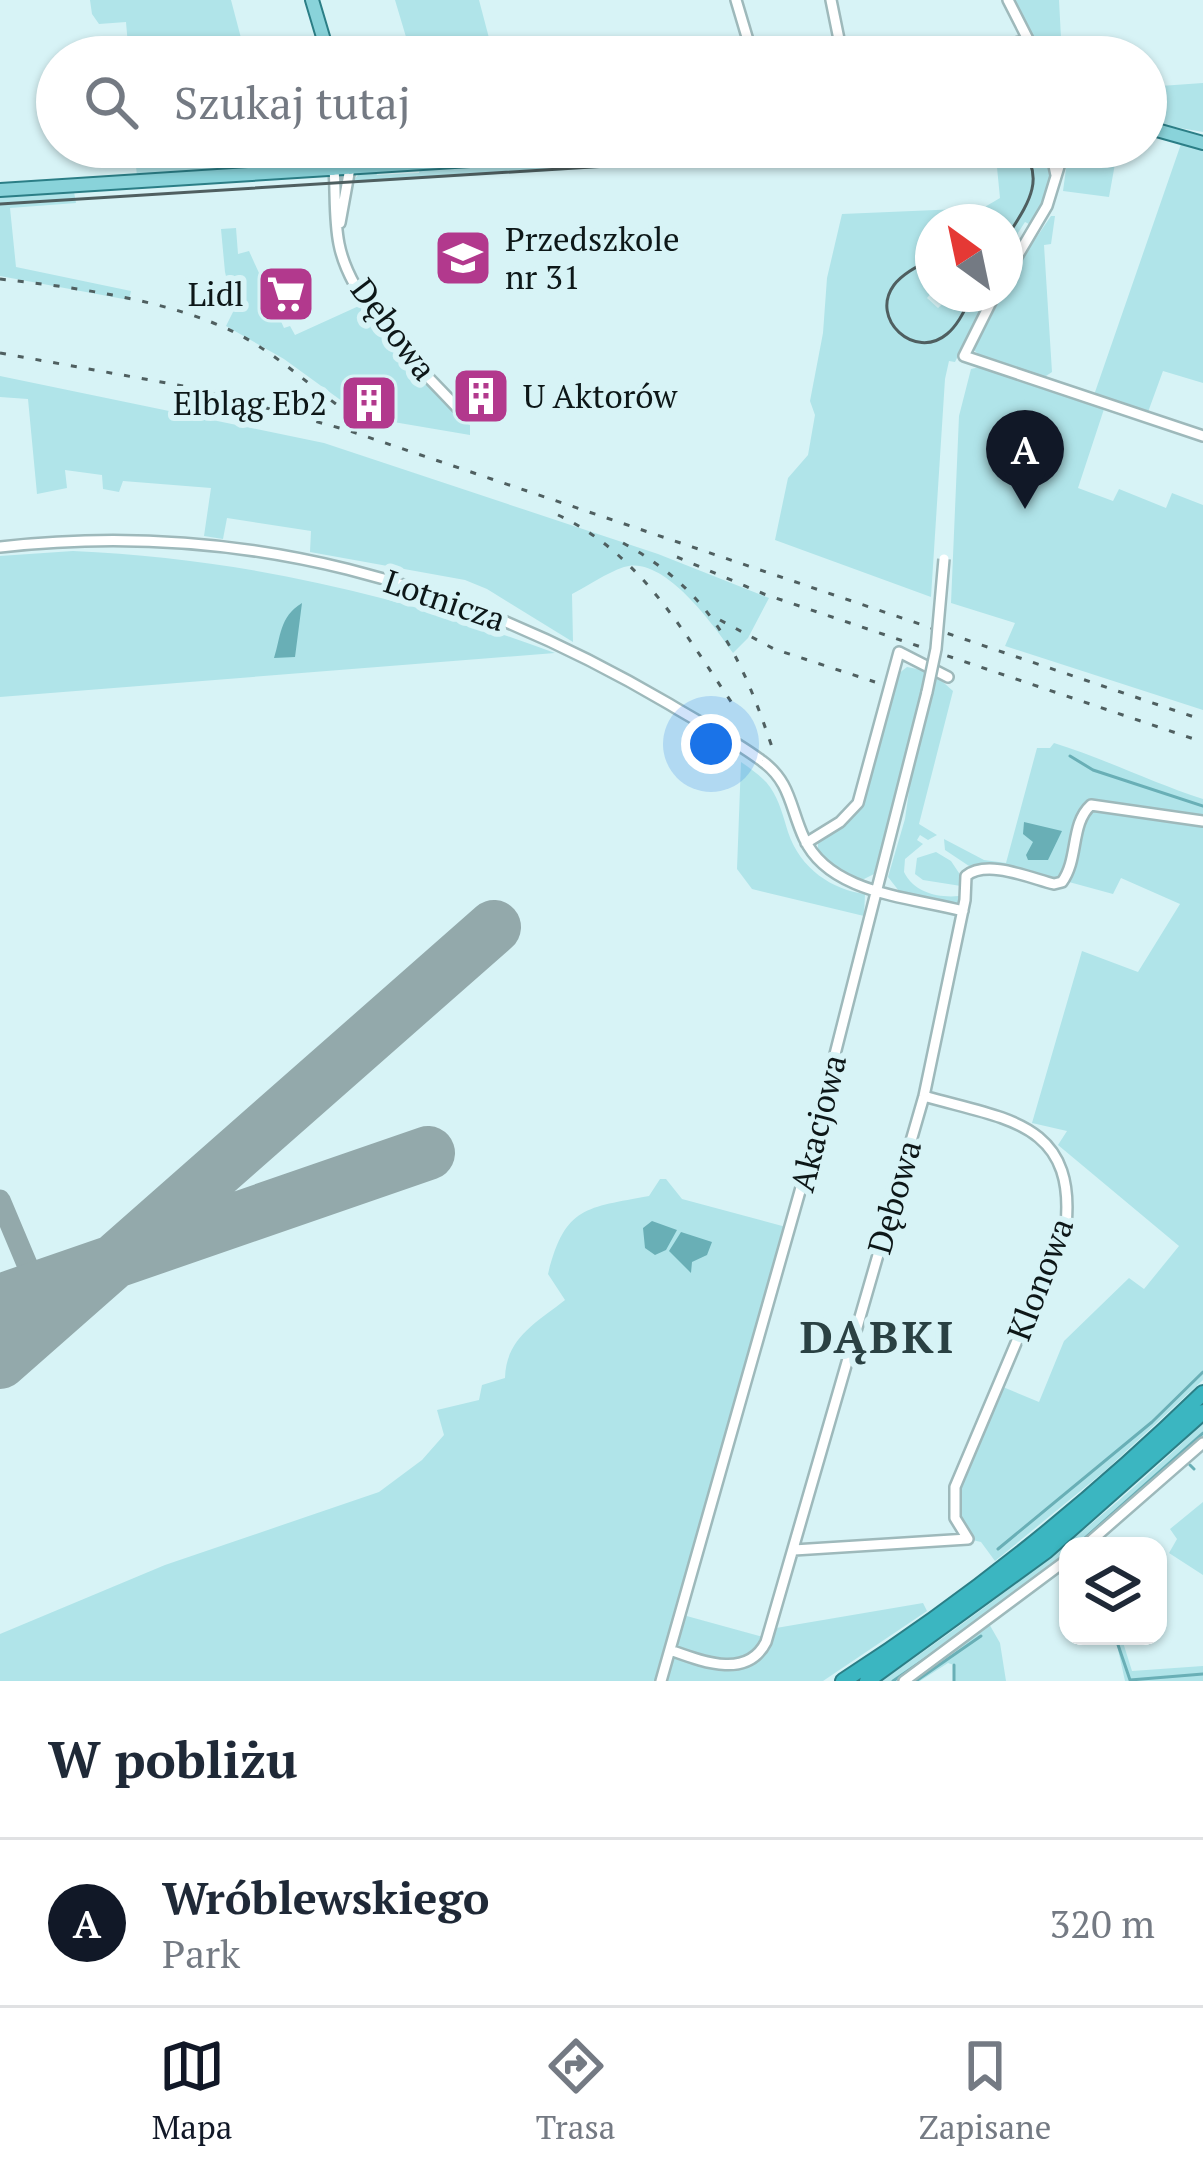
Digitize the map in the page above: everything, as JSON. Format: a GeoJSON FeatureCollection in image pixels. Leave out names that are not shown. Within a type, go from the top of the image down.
{"type":"FeatureCollection","features":[{"type":"Feature","properties":{"kind":"highway"},"geometry":{"type":"LineString","coordinates":[[843,1681],[1037,1540],[1203,1393]]}},
{"type":"Feature","properties":{"kind":"highway"},"geometry":{"type":"LineString","coordinates":[[867,1681],[1046,1551],[1203,1412]]}},
{"type":"Feature","properties":{"kind":"main road"},"geometry":{"type":"LineString","coordinates":[[312,0],[322,36]]}},
{"type":"Feature","properties":{"kind":"main road"},"geometry":{"type":"LineString","coordinates":[[1167,134],[1203,143]]}},
{"type":"Feature","properties":{"kind":"main road"},"geometry":{"type":"LineString","coordinates":[[0,190],[350,168]]}},
{"type":"Feature","properties":{"kind":"street"},"geometry":{"type":"LineString","coordinates":[[736,0],[747,36]]}},
{"type":"Feature","properties":{"kind":"street"},"geometry":{"type":"LineString","coordinates":[[831,0],[838,36]]}},
{"type":"Feature","properties":{"kind":"street"},"geometry":{"type":"LineString","coordinates":[[1008,0],[1024,36]]}},
{"type":"Feature","properties":{"kind":"street"},"geometry":{"type":"LineString","coordinates":[[338,234],[350,168]]}},
{"type":"Feature","properties":{"kind":"street"},"geometry":{"type":"LineString","coordinates":[[1054,168],[1056,175]]}},
{"type":"Feature","properties":{"kind":"street"},"geometry":{"type":"LineString","coordinates":[[1023,247],[1047,206],[1058,168]]}},
{"type":"Feature","properties":{"kind":"street","name":"Dębowa"},"geometry":{"type":"LineString","coordinates":[[334,169],[344,259],[370,308],[465,416]]}},
{"type":"Feature","properties":{"kind":"street"},"geometry":{"type":"LineString","coordinates":[[986,312],[964,356],[1203,436]]}},
{"type":"Feature","properties":{"kind":"street","name":"Lotnicza"},"geometry":{"type":"LineString","coordinates":[[0,547],[87,541],[197,544],[303,559],[442,596],[590,658],[746,750],[782,779],[806,843]]}},
{"type":"Feature","properties":{"kind":"street","name":"Akacjowa"},"geometry":{"type":"LineString","coordinates":[[661,1681],[802,1184],[927,692],[944,559]]}},
{"type":"Feature","properties":{"kind":"street"},"geometry":{"type":"LineString","coordinates":[[948,677],[899,652],[858,803],[840,822],[806,843],[833,872],[877,890],[963,911]]}},
{"type":"Feature","properties":{"kind":"street","name":"Dębowa"},"geometry":{"type":"LineString","coordinates":[[670,1650],[728,1666],[753,1659],[766,1642],[924,1096],[963,911],[966,876],[974,870],[993,870],[1062,882],[1070,871],[1084,810],[1098,804],[1203,821]]}},
{"type":"Feature","properties":{"kind":"street","name":"Klonowa"},"geometry":{"type":"LineString","coordinates":[[794,1550],[968,1539],[955,1518],[955,1487],[1066,1226],[1069,1188],[1030,1127],[924,1096]]}},
{"type":"Feature","properties":{"kind":"street"},"geometry":{"type":"LineString","coordinates":[[1094,1537],[1203,1443]]}},
{"type":"Feature","properties":{"kind":"street"},"geometry":{"type":"LineString","coordinates":[[904,1681],[1059,1566]]}},
{"type":"Feature","properties":{"kind":"shaded area"},"geometry":{"type":"Polygon","coordinates":[[[90,0],[231,0],[240,36],[127,36],[126,22],[99,24],[90,0]]]}},
{"type":"Feature","properties":{"kind":"shaded area"},"geometry":{"type":"Polygon","coordinates":[[[395,0],[479,0],[488,36],[406,36],[395,0]]]}},
{"type":"Feature","properties":{"kind":"shaded area"},"geometry":{"type":"Polygon","coordinates":[[[1012,0],[1059,0],[1061,36],[1032,36],[1012,0]]]}},
{"type":"Feature","properties":{"kind":"shaded area"},"geometry":{"type":"Polygon","coordinates":[[[1203,83],[1203,132],[1167,126],[1167,86],[1203,83]]]}},
{"type":"Feature","properties":{"kind":"shaded area"},"geometry":{"type":"Polygon","coordinates":[[[1181,144],[1203,151],[1203,383],[1163,371],[1148,412],[1094,395],[1181,144]]]}},
{"type":"Feature","properties":{"kind":"shaded area"},"geometry":{"type":"Polygon","coordinates":[[[136,168],[258,168],[137,176],[136,168]]]}},
{"type":"Feature","properties":{"kind":"shaded area"},"geometry":{"type":"Polygon","coordinates":[[[596,168],[351,183],[360,173],[419,173],[420,169],[596,168]]]}},
{"type":"Feature","properties":{"kind":"shaded area"},"geometry":{"type":"Polygon","coordinates":[[[997,168],[1050,168],[1048,187],[1029,224],[1023,225],[1023,204],[990,204],[1000,198],[997,168]]]}},
{"type":"Feature","properties":{"kind":"shaded area"},"geometry":{"type":"Polygon","coordinates":[[[1066,168],[1114,168],[1109,197],[1063,191],[1066,168]]]}},
{"type":"Feature","properties":{"kind":"shaded area"},"geometry":{"type":"Polygon","coordinates":[[[74,192],[76,203],[10,208],[16,267],[131,291],[129,300],[0,276],[0,197],[74,192]]]}},
{"type":"Feature","properties":{"kind":"shaded area"},"geometry":{"type":"Polygon","coordinates":[[[915,211],[915,312],[979,312],[955,362],[949,361],[945,379],[931,597],[775,540],[788,478],[808,455],[815,415],[810,401],[827,278],[842,214],[915,211]]]}},
{"type":"Feature","properties":{"kind":"shaded area"},"geometry":{"type":"Polygon","coordinates":[[[1055,216],[1051,244],[1044,245],[1052,372],[1043,378],[981,357],[974,350],[993,312],[1023,312],[1023,257],[1055,216]]]}},
{"type":"Feature","properties":{"kind":"shaded area"},"geometry":{"type":"Polygon","coordinates":[[[236,228],[238,254],[249,251],[284,328],[290,326],[295,335],[361,305],[461,421],[470,425],[470,435],[364,417],[284,359],[226,326],[234,310],[221,229],[236,228]]]}},
{"type":"Feature","properties":{"kind":"shaded area"},"geometry":{"type":"Polygon","coordinates":[[[984,366],[1105,406],[1078,488],[1113,501],[1119,489],[1166,508],[1172,493],[1203,505],[1203,710],[1005,646],[1015,623],[951,603],[959,416],[971,369],[984,366]]]}},
{"type":"Feature","properties":{"kind":"shaded area"},"geometry":{"type":"Polygon","coordinates":[[[0,376],[324,443],[658,554],[769,598],[748,638],[733,653],[671,581],[639,566],[624,567],[572,594],[573,642],[465,580],[310,552],[311,531],[227,518],[223,539],[204,536],[211,488],[123,481],[119,492],[103,489],[102,475],[65,470],[67,488],[37,494],[28,399],[0,397],[0,376]]]}},
{"type":"Feature","properties":{"kind":"shaded area"},"geometry":{"type":"Polygon","coordinates":[[[73,551],[197,562],[318,583],[437,614],[555,653],[0,697],[0,556],[73,551]]]}},
{"type":"Feature","properties":{"kind":"shaded area"},"geometry":{"type":"Polygon","coordinates":[[[302,603],[295,657],[274,658],[285,621],[302,603]]]}},
{"type":"Feature","properties":{"kind":"shaded area"},"geometry":{"type":"Polygon","coordinates":[[[907,667],[927,671],[923,691],[874,874],[862,880],[829,864],[818,843],[852,818],[864,800],[898,674],[907,667]]]}},
{"type":"Feature","properties":{"kind":"shaded area"},"geometry":{"type":"Polygon","coordinates":[[[935,675],[953,691],[919,824],[937,835],[928,840],[920,835],[917,840],[923,844],[905,859],[904,872],[928,893],[959,896],[956,904],[899,891],[888,877],[935,675]]]}},
{"type":"Feature","properties":{"kind":"shaded area"},"geometry":{"type":"Polygon","coordinates":[[[1054,743],[1203,799],[1203,818],[1090,800],[1077,817],[1067,861],[1056,879],[969,866],[945,850],[944,839],[984,860],[1006,863],[1037,748],[1050,748],[1054,743]]]}},
{"type":"Feature","properties":{"kind":"shaded area"},"geometry":{"type":"Polygon","coordinates":[[[741,762],[770,787],[793,845],[809,867],[841,888],[865,894],[864,916],[752,889],[737,869],[741,762]]]}},
{"type":"Feature","properties":{"kind":"shaded area"},"geometry":{"type":"Polygon","coordinates":[[[1100,807],[1203,826],[1203,1380],[1106,1470],[995,1561],[981,1542],[968,1539],[959,1516],[960,1487],[1003,1387],[1039,1402],[1064,1341],[1129,1278],[1144,1289],[1179,1246],[1058,1145],[1067,1131],[1032,1123],[1082,951],[1138,972],[1180,904],[1121,878],[1113,894],[1069,882],[1084,816],[1100,807]]]}},
{"type":"Feature","properties":{"kind":"shaded area"},"geometry":{"type":"Polygon","coordinates":[[[1024,822],[1062,831],[1048,860],[1028,860],[1033,842],[1023,834],[1024,822]]]}},
{"type":"Feature","properties":{"kind":"shaded area"},"geometry":{"type":"Polygon","coordinates":[[[936,852],[951,861],[963,879],[961,886],[923,880],[915,874],[917,858],[936,852]]]}},
{"type":"Feature","properties":{"kind":"shaded area"},"geometry":{"type":"Polygon","coordinates":[[[660,1179],[666,1179],[682,1199],[786,1227],[657,1681],[0,1681],[0,1634],[165,1565],[379,1492],[422,1460],[444,1435],[437,1410],[479,1400],[482,1385],[505,1378],[517,1342],[565,1300],[548,1274],[571,1223],[594,1208],[649,1196],[660,1179]]]}},
{"type":"Feature","properties":{"kind":"shaded area"},"geometry":{"type":"Polygon","coordinates":[[[652,1221],[677,1230],[666,1250],[655,1255],[645,1248],[643,1228],[652,1221]]]}},
{"type":"Feature","properties":{"kind":"shaded area"},"geometry":{"type":"Polygon","coordinates":[[[681,1232],[712,1242],[707,1255],[692,1262],[691,1273],[669,1251],[681,1232]]]}},
{"type":"Feature","properties":{"kind":"shaded area"},"geometry":{"type":"Polygon","coordinates":[[[1203,1423],[1203,1443],[1095,1537],[1074,1537],[1203,1423]]]}},
{"type":"Feature","properties":{"kind":"shaded area"},"geometry":{"type":"Polygon","coordinates":[[[1203,1502],[1203,1575],[1169,1553],[1177,1539],[1170,1529],[1203,1502]]]}},
{"type":"Feature","properties":{"kind":"shaded area"},"geometry":{"type":"Polygon","coordinates":[[[1059,1550],[1059,1566],[988,1622],[1000,1643],[1006,1681],[954,1681],[954,1665],[948,1663],[920,1681],[881,1681],[965,1621],[1059,1550]]]}},
{"type":"Feature","properties":{"kind":"shaded area"},"geometry":{"type":"Polygon","coordinates":[[[923,1603],[927,1611],[823,1681],[665,1681],[672,1655],[734,1667],[758,1657],[776,1628],[923,1603]]]}},
{"type":"Feature","properties":{"kind":"shaded area"},"geometry":{"type":"Polygon","coordinates":[[[683,1615],[763,1637],[755,1649],[735,1660],[699,1656],[674,1647],[683,1615]]]}},
{"type":"Feature","properties":{"kind":"shaded area"},"geometry":{"type":"Polygon","coordinates":[[[1117,1645],[1124,1645],[1132,1671],[1203,1666],[1203,1681],[1125,1681],[1117,1645]]]}},
{"type":"Feature","properties":{"kind":"waterway"},"geometry":{"type":"LineString","coordinates":[[1070,756],[1093,770],[1203,806]]}},
{"type":"Feature","properties":{"kind":"waterway"},"geometry":{"type":"LineString","coordinates":[[998,1549],[1152,1422],[1203,1372]]}},
{"type":"Feature","properties":{"kind":"waterway"},"geometry":{"type":"LineString","coordinates":[[1086,1537],[1203,1433]]}},
{"type":"Feature","properties":{"kind":"waterway"},"geometry":{"type":"LineString","coordinates":[[1190,1465],[1194,1469]]}},
{"type":"Feature","properties":{"kind":"waterway"},"geometry":{"type":"LineString","coordinates":[[1050,1567],[1059,1560]]}},
{"type":"Feature","properties":{"kind":"waterway"},"geometry":{"type":"LineString","coordinates":[[916,1681],[981,1636]]}},
{"type":"Feature","properties":{"kind":"waterway"},"geometry":{"type":"LineString","coordinates":[[1118,1645],[1130,1680],[1203,1674]]}},
{"type":"Feature","properties":{"kind":"waterway"},"geometry":{"type":"LineString","coordinates":[[893,1681],[941,1648]]}},
{"type":"Feature","properties":{"kind":"waterway"},"geometry":{"type":"LineString","coordinates":[[954,1665],[954,1681]]}},
{"type":"Feature","properties":{"kind":"taxiway"},"geometry":{"type":"LineString","coordinates":[[0,1200],[37,1288]]}},
{"type":"Feature","properties":{"kind":"runway"},"geometry":{"type":"LineString","coordinates":[[0,1362],[494,927]]}},
{"type":"Feature","properties":{"kind":"runway"},"geometry":{"type":"LineString","coordinates":[[0,1301],[428,1153]]}},
{"type":"Feature","properties":{"kind":"tram line"},"geometry":{"type":"LineString","coordinates":[[0,204],[575,168]]}},
{"type":"Feature","properties":{"kind":"tram line"},"geometry":{"type":"LineString","coordinates":[[1023,211],[1033,183],[1032,168]]}},
{"type":"Feature","properties":{"kind":"tram line"},"geometry":{"type":"LineString","coordinates":[[915,268],[894,285],[888,298],[887,311],[899,332],[922,343],[935,341],[947,334],[963,312]]}},
{"type":"Feature","properties":{"kind":"railway"},"geometry":{"type":"LineString","coordinates":[[0,279],[121,297],[210,322],[268,352],[358,419]]}},
{"type":"Feature","properties":{"kind":"railway"},"geometry":{"type":"LineString","coordinates":[[0,353],[189,387],[347,430],[1203,720]]}},
{"type":"Feature","properties":{"kind":"railway"},"geometry":{"type":"LineString","coordinates":[[558,515],[587,531],[637,573],[734,706]]}},
{"type":"Feature","properties":{"kind":"railway"},"geometry":{"type":"LineString","coordinates":[[623,543],[680,583],[720,630],[749,686],[773,750]]}},
{"type":"Feature","properties":{"kind":"railway"},"geometry":{"type":"LineString","coordinates":[[677,557],[764,594],[1203,742]]}},
{"type":"Feature","properties":{"kind":"railway"},"geometry":{"type":"LineString","coordinates":[[720,620],[774,649],[875,682]]}},
{"type":"Feature","properties":{"kind":"place","name":"Przedszkole nr 31"},"geometry":{"type":"Point","coordinates":[463,258]}},
{"type":"Feature","properties":{"kind":"place","name":"Lidl"},"geometry":{"type":"Point","coordinates":[286,294]}},
{"type":"Feature","properties":{"kind":"place","name":"U Aktorów"},"geometry":{"type":"Point","coordinates":[481,396]}},
{"type":"Feature","properties":{"kind":"place","name":"Elbląg Eb2"},"geometry":{"type":"Point","coordinates":[369,403]}},
{"type":"Feature","properties":{"kind":"place","name":"Wróblewskiego"},"geometry":{"type":"Point","coordinates":[1025,509]}},
{"type":"Feature","properties":{"kind":"district","name":"DĄBKI"},"geometry":{"type":"Point","coordinates":[878,1337]}}]}
